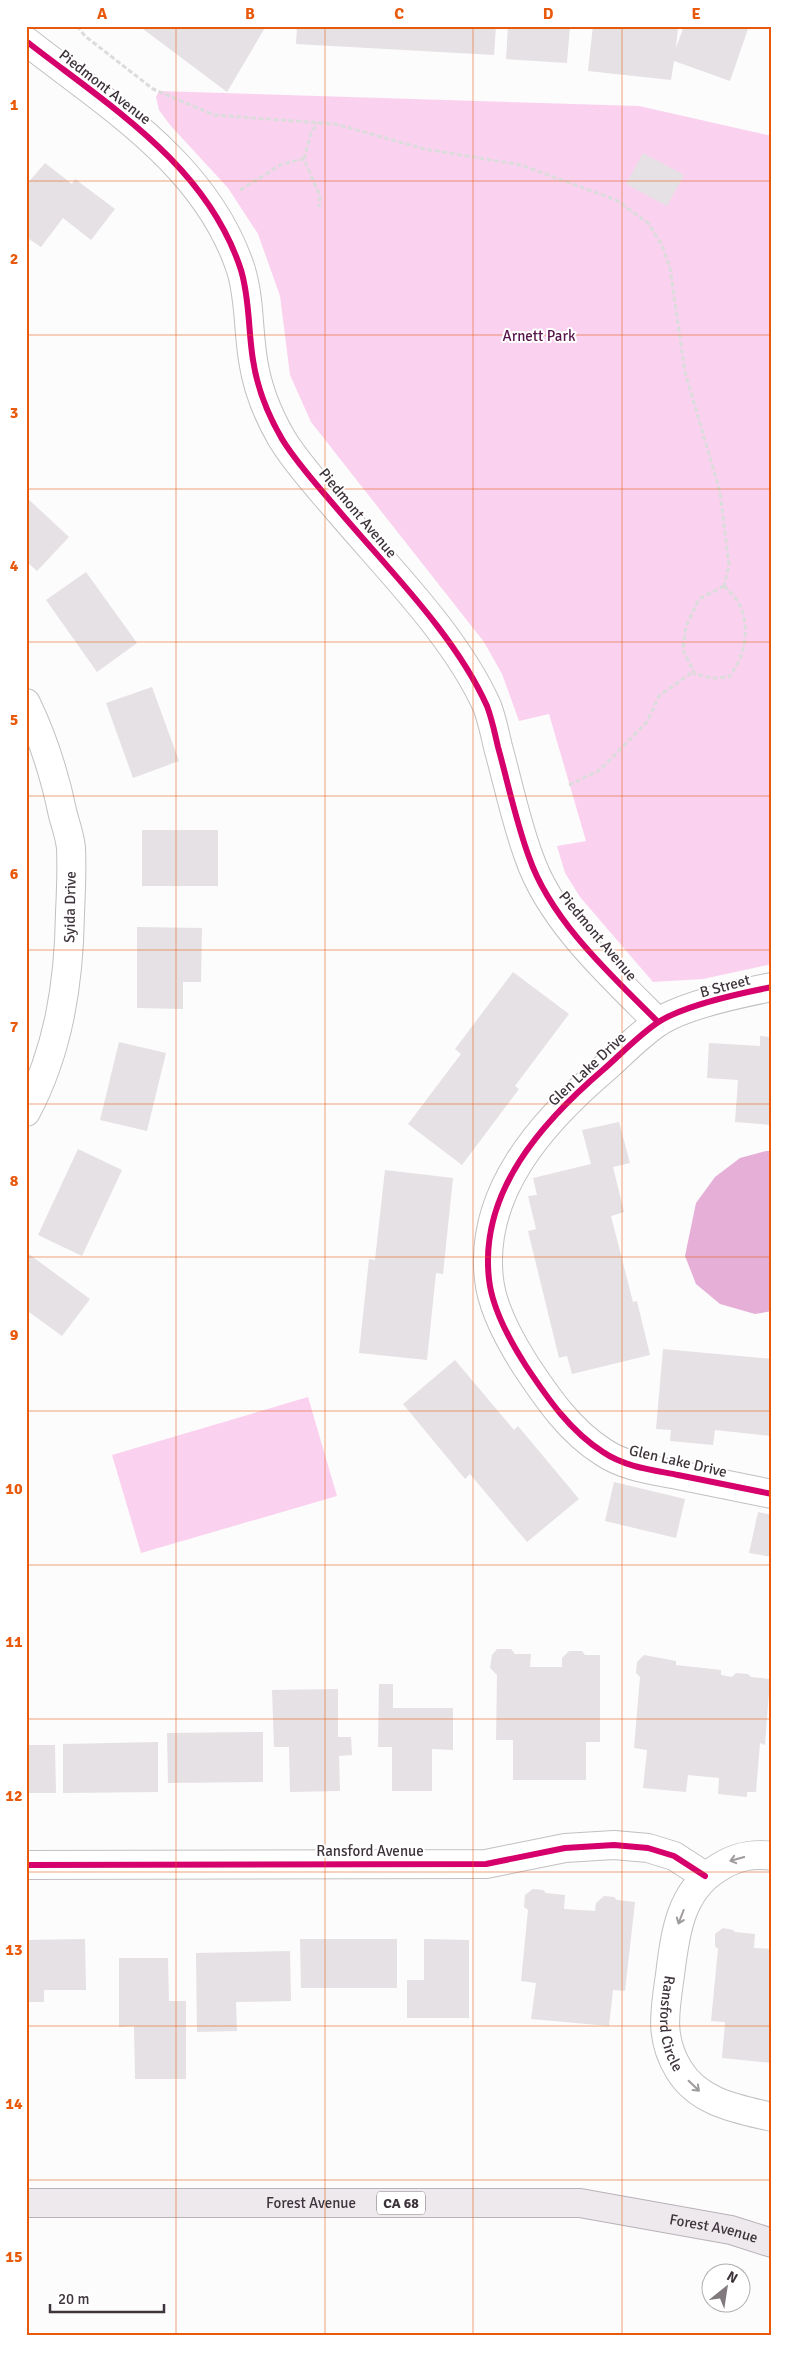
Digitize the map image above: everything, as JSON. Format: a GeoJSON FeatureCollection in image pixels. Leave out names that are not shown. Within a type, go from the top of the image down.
{"type":"FeatureCollection","features":[{"type":"Feature","properties":{"kind":"main road","name":"Forest Avenue"},"geometry":{"type":"LineString","coordinates":[[26,2203],[580,2203],[731,2230],[772,2243]]}},
{"type":"Feature","properties":{"kind":"street","name":"Piedmont Avenue"},"geometry":{"type":"LineString","coordinates":[[26,41],[145,134],[195,183],[221,222],[241,271],[250,314],[253,360],[265,404],[283,440],[323,492],[450,642],[488,708],[529,859],[549,899],[581,940],[658,1022]]}},
{"type":"Feature","properties":{"kind":"street","name":"Syida Drive"},"geometry":{"type":"LineString","coordinates":[[26,703],[39,729],[58,790],[70,847],[71,898],[69,962],[64,1003],[52,1051],[26,1112]]}},
{"type":"Feature","properties":{"kind":"street","name":"B Street"},"geometry":{"type":"LineString","coordinates":[[658,1022],[696,1007],[772,987]]}},
{"type":"Feature","properties":{"kind":"street","name":"Glen Lake Drive"},"geometry":{"type":"LineString","coordinates":[[658,1022],[584,1086],[547,1124],[521,1159],[504,1190],[492,1219],[488,1249],[489,1280],[497,1311],[520,1356],[550,1403],[579,1435],[604,1453],[629,1465],[772,1494]]}},
{"type":"Feature","properties":{"kind":"street","name":"Ransford Avenue"},"geometry":{"type":"LineString","coordinates":[[26,1865],[486,1864],[565,1848],[614,1845],[648,1848],[674,1856],[705,1876]]}},
{"type":"Feature","properties":{"kind":"street"},"geometry":{"type":"LineString","coordinates":[[705,1876],[730,1860],[755,1854],[772,1856]]}},
{"type":"Feature","properties":{"kind":"street","name":"Ransford Circle"},"geometry":{"type":"LineString","coordinates":[[705,1876],[691,1891],[676,1929],[663,2020],[666,2043],[679,2071],[699,2091],[719,2104],[772,2117]]}},
{"type":"Feature","properties":{"kind":"path"},"geometry":{"type":"LineString","coordinates":[[77,26],[85,36],[153,89],[214,115],[335,124],[425,149],[521,165],[616,200],[648,223],[662,245],[670,268],[685,372],[720,492],[729,566],[724,586],[699,599],[686,626],[683,650],[695,674],[712,678],[729,677],[738,665],[743,651],[744,618],[739,602],[724,586]]}},
{"type":"Feature","properties":{"kind":"path"},"geometry":{"type":"LineString","coordinates":[[318,123],[311,133],[304,159],[320,196],[319,207]]}},
{"type":"Feature","properties":{"kind":"path"},"geometry":{"type":"LineString","coordinates":[[211,207],[282,164],[304,159]]}},
{"type":"Feature","properties":{"kind":"path"},"geometry":{"type":"LineString","coordinates":[[569,785],[600,770],[647,722],[659,696],[694,671]]}},
{"type":"Feature","properties":{"kind":"green space","name":"Arnett Park"},"geometry":{"type":"Polygon","coordinates":[[[159,91],[639,106],[772,136],[772,964],[703,979],[653,982],[580,897],[565,873],[557,846],[586,841],[549,714],[519,721],[502,674],[484,642],[311,422],[290,375],[280,296],[258,234],[228,188],[170,125],[159,110],[156,97],[159,91]]]}},
{"type":"Feature","properties":{"kind":"green space"},"geometry":{"type":"Polygon","coordinates":[[[308,1397],[337,1496],[141,1553],[112,1455],[308,1397]]]}},
{"type":"Feature","properties":{"kind":"shaded area"},"geometry":{"type":"Polygon","coordinates":[[[772,1151],[772,1311],[755,1314],[720,1304],[696,1284],[685,1256],[696,1203],[715,1177],[740,1158],[772,1151]]]}},
{"type":"Feature","properties":{"kind":"building"},"geometry":{"type":"Polygon","coordinates":[[[139,26],[266,26],[227,92],[139,26]]]}},
{"type":"Feature","properties":{"kind":"building"},"geometry":{"type":"Polygon","coordinates":[[[297,26],[496,26],[494,55],[296,44],[297,26]]]}},
{"type":"Feature","properties":{"kind":"building"},"geometry":{"type":"Polygon","coordinates":[[[508,26],[570,26],[567,63],[506,59],[508,26]]]}},
{"type":"Feature","properties":{"kind":"building"},"geometry":{"type":"Polygon","coordinates":[[[593,26],[678,26],[676,48],[684,26],[749,26],[730,81],[674,61],[671,80],[588,71],[593,26]]]}},
{"type":"Feature","properties":{"kind":"building"},"geometry":{"type":"Polygon","coordinates":[[[643,153],[684,175],[667,206],[626,184],[643,153]]]}},
{"type":"Feature","properties":{"kind":"building"},"geometry":{"type":"Polygon","coordinates":[[[45,163],[72,184],[75,179],[115,209],[91,240],[63,218],[41,247],[26,237],[26,185],[45,163]]]}},
{"type":"Feature","properties":{"kind":"building"},"geometry":{"type":"Polygon","coordinates":[[[26,497],[69,537],[37,571],[26,561],[26,497]]]}},
{"type":"Feature","properties":{"kind":"building"},"geometry":{"type":"Polygon","coordinates":[[[86,572],[137,643],[97,672],[46,600],[86,572]]]}},
{"type":"Feature","properties":{"kind":"building"},"geometry":{"type":"Polygon","coordinates":[[[152,687],[179,761],[133,778],[106,703],[152,687]]]}},
{"type":"Feature","properties":{"kind":"building"},"geometry":{"type":"Polygon","coordinates":[[[142,830],[218,830],[218,886],[142,886],[142,830]]]}},
{"type":"Feature","properties":{"kind":"building"},"geometry":{"type":"Polygon","coordinates":[[[137,927],[202,928],[201,982],[183,982],[183,1009],[137,1008],[137,927]]]}},
{"type":"Feature","properties":{"kind":"building"},"geometry":{"type":"Polygon","coordinates":[[[513,972],[569,1014],[515,1086],[519,1089],[462,1165],[408,1124],[461,1054],[455,1049],[513,972]]]}},
{"type":"Feature","properties":{"kind":"building"},"geometry":{"type":"Polygon","coordinates":[[[760,1036],[772,1037],[772,1125],[735,1122],[738,1080],[707,1078],[709,1043],[760,1046],[760,1036]]]}},
{"type":"Feature","properties":{"kind":"building"},"geometry":{"type":"Polygon","coordinates":[[[119,1042],[166,1053],[147,1131],[100,1120],[119,1042]]]}},
{"type":"Feature","properties":{"kind":"building"},"geometry":{"type":"Polygon","coordinates":[[[619,1122],[630,1163],[613,1167],[624,1212],[611,1216],[633,1302],[637,1301],[650,1355],[572,1374],[567,1356],[559,1358],[528,1231],[536,1229],[528,1196],[537,1195],[533,1178],[591,1164],[582,1130],[619,1122]]]}},
{"type":"Feature","properties":{"kind":"building"},"geometry":{"type":"Polygon","coordinates":[[[78,1149],[122,1170],[82,1256],[38,1235],[78,1149]]]}},
{"type":"Feature","properties":{"kind":"building"},"geometry":{"type":"Polygon","coordinates":[[[385,1170],[453,1178],[443,1274],[436,1273],[427,1360],[359,1353],[369,1259],[375,1260],[385,1170]]]}},
{"type":"Feature","properties":{"kind":"building"},"geometry":{"type":"Polygon","coordinates":[[[26,1252],[90,1299],[62,1336],[29,1312],[26,1316],[26,1252]]]}},
{"type":"Feature","properties":{"kind":"building"},"geometry":{"type":"Polygon","coordinates":[[[663,1349],[772,1359],[772,1436],[715,1430],[713,1445],[670,1441],[671,1430],[656,1429],[663,1349]]]}},
{"type":"Feature","properties":{"kind":"building"},"geometry":{"type":"Polygon","coordinates":[[[455,1360],[514,1430],[518,1426],[579,1499],[527,1542],[470,1474],[465,1479],[403,1404],[455,1360]]]}},
{"type":"Feature","properties":{"kind":"building"},"geometry":{"type":"Polygon","coordinates":[[[614,1482],[685,1499],[676,1538],[605,1521],[614,1482]]]}},
{"type":"Feature","properties":{"kind":"building"},"geometry":{"type":"Polygon","coordinates":[[[758,1512],[772,1515],[772,1557],[749,1553],[758,1512]]]}},
{"type":"Feature","properties":{"kind":"building"},"geometry":{"type":"Polygon","coordinates":[[[497,1649],[511,1649],[515,1654],[531,1654],[530,1667],[562,1667],[562,1658],[569,1651],[582,1651],[585,1655],[600,1655],[600,1742],[586,1742],[586,1780],[513,1780],[513,1740],[496,1740],[497,1675],[490,1668],[492,1655],[497,1649]]]}},
{"type":"Feature","properties":{"kind":"building"},"geometry":{"type":"Polygon","coordinates":[[[644,1655],[676,1661],[676,1665],[721,1670],[721,1675],[732,1677],[736,1673],[770,1679],[765,1745],[760,1743],[756,1792],[747,1792],[747,1797],[718,1794],[719,1778],[688,1775],[686,1792],[643,1788],[647,1750],[634,1748],[640,1677],[636,1673],[637,1662],[644,1655]]]}},
{"type":"Feature","properties":{"kind":"building"},"geometry":{"type":"Polygon","coordinates":[[[379,1684],[393,1684],[393,1708],[453,1708],[453,1750],[432,1749],[432,1791],[392,1791],[392,1747],[378,1747],[379,1684]]]}},
{"type":"Feature","properties":{"kind":"building"},"geometry":{"type":"Polygon","coordinates":[[[338,1689],[338,1737],[351,1737],[352,1755],[339,1756],[340,1791],[290,1792],[289,1747],[274,1747],[272,1690],[338,1689]]]}},
{"type":"Feature","properties":{"kind":"building"},"geometry":{"type":"Polygon","coordinates":[[[263,1732],[263,1782],[168,1783],[167,1733],[263,1732]]]}},
{"type":"Feature","properties":{"kind":"building"},"geometry":{"type":"Polygon","coordinates":[[[158,1742],[158,1792],[63,1793],[63,1744],[158,1742]]]}},
{"type":"Feature","properties":{"kind":"building"},"geometry":{"type":"Polygon","coordinates":[[[26,1745],[55,1745],[56,1793],[26,1793],[26,1745]]]}},
{"type":"Feature","properties":{"kind":"building"},"geometry":{"type":"Polygon","coordinates":[[[533,1889],[543,1890],[546,1893],[565,1895],[564,1909],[595,1911],[596,1903],[604,1896],[635,1902],[625,1991],[613,1990],[609,2026],[531,2019],[536,1983],[521,1981],[528,1910],[524,1907],[525,1895],[533,1889]]]}},
{"type":"Feature","properties":{"kind":"building"},"geometry":{"type":"Polygon","coordinates":[[[723,1928],[735,1932],[755,1934],[754,1948],[772,1949],[772,2063],[722,2058],[725,2022],[711,2021],[718,1949],[715,1946],[715,1934],[723,1928]]]}},
{"type":"Feature","properties":{"kind":"building"},"geometry":{"type":"Polygon","coordinates":[[[85,1939],[86,1990],[44,1990],[44,2002],[27,2002],[26,1940],[85,1939]]]}},
{"type":"Feature","properties":{"kind":"building"},"geometry":{"type":"Polygon","coordinates":[[[300,1939],[397,1939],[397,1988],[301,1988],[300,1939]]]}},
{"type":"Feature","properties":{"kind":"building"},"geometry":{"type":"Polygon","coordinates":[[[424,1939],[469,1940],[469,2018],[407,2018],[407,1980],[424,1980],[424,1939]]]}},
{"type":"Feature","properties":{"kind":"building"},"geometry":{"type":"Polygon","coordinates":[[[290,1951],[291,2001],[236,2002],[237,2031],[197,2032],[196,1953],[290,1951]]]}},
{"type":"Feature","properties":{"kind":"building"},"geometry":{"type":"Polygon","coordinates":[[[119,1958],[168,1958],[169,2001],[186,2001],[186,2079],[135,2079],[134,2026],[119,2027],[119,1958]]]}},
{"type":"Feature","properties":{"kind":"cycle path"},"geometry":{"type":"LineString","coordinates":[[26,41],[122,114],[152,140],[205,199],[225,233],[241,270],[246,292],[251,349],[257,380],[277,430],[306,473],[418,601],[473,679],[487,706],[492,721],[520,830],[539,881],[567,925],[603,966],[658,1022]]}},
{"type":"Feature","properties":{"kind":"cycle path"},"geometry":{"type":"LineString","coordinates":[[772,987],[712,1001],[668,1017],[643,1034],[581,1090],[558,1112],[520,1161],[505,1188],[494,1217],[489,1247],[491,1290],[498,1313],[508,1335],[520,1356],[560,1414],[591,1444],[630,1465],[772,1494]]}},
{"type":"Feature","properties":{"kind":"cycle path"},"geometry":{"type":"LineString","coordinates":[[26,1865],[486,1864],[565,1848],[614,1845],[648,1848],[674,1856],[705,1876]]}}]}
